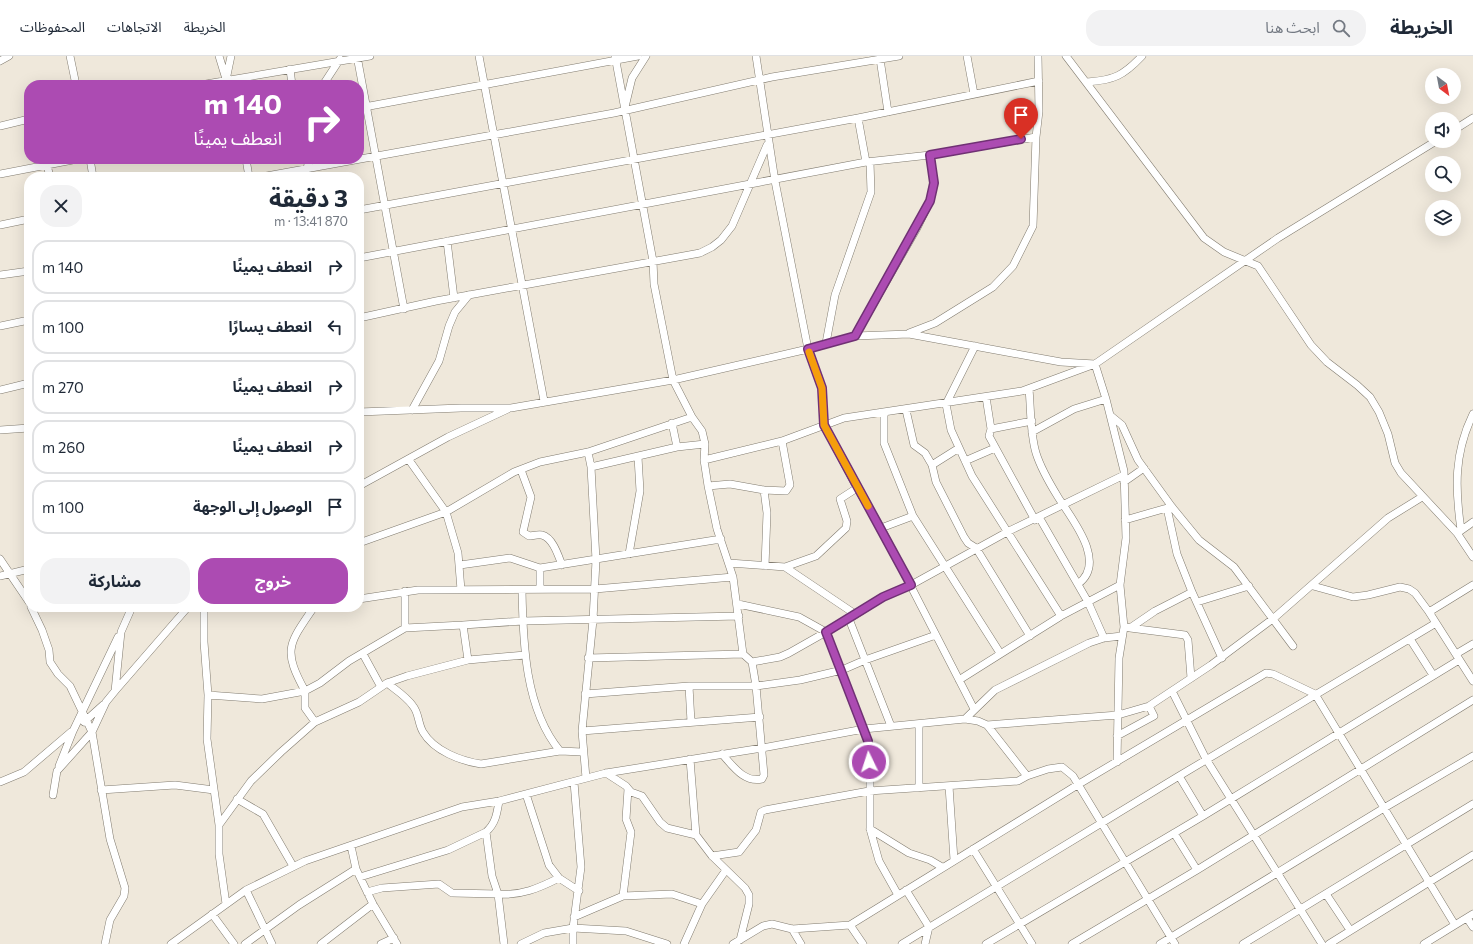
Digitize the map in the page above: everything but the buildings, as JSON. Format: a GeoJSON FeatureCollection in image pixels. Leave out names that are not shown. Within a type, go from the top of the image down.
{"type":"FeatureCollection","features":[{"type":"Feature","properties":{"kind":"street"},"geometry":{"type":"LineString","coordinates":[[0,61],[9,56]]}},
{"type":"Feature","properties":{"kind":"street"},"geometry":{"type":"LineString","coordinates":[[70,56],[75,80]]}},
{"type":"Feature","properties":{"kind":"street"},"geometry":{"type":"LineString","coordinates":[[219,56],[226,80]]}},
{"type":"Feature","properties":{"kind":"street"},"geometry":{"type":"LineString","coordinates":[[237,80],[340,59],[370,56]]}},
{"type":"Feature","properties":{"kind":"street"},"geometry":{"type":"LineString","coordinates":[[479,56],[544,401]]}},
{"type":"Feature","properties":{"kind":"street"},"geometry":{"type":"LineString","coordinates":[[364,107],[484,85],[615,58],[638,56]]}},
{"type":"Feature","properties":{"kind":"street"},"geometry":{"type":"LineString","coordinates":[[625,110],[632,78],[646,56]]}},
{"type":"Feature","properties":{"kind":"street"},"geometry":{"type":"LineString","coordinates":[[756,56],[775,180],[808,349],[822,388],[824,425],[857,488],[881,528],[974,709]]}},
{"type":"Feature","properties":{"kind":"street"},"geometry":{"type":"LineString","coordinates":[[364,158],[625,110],[760,80],[876,58],[899,56]]}},
{"type":"Feature","properties":{"kind":"street"},"geometry":{"type":"LineString","coordinates":[[967,56],[974,94]]}},
{"type":"Feature","properties":{"kind":"street"},"geometry":{"type":"LineString","coordinates":[[908,334],[934,323],[993,287],[1013,266],[1032,226],[1035,200],[1036,137],[1039,111],[1038,56]]}},
{"type":"Feature","properties":{"kind":"street"},"geometry":{"type":"LineString","coordinates":[[1066,56],[1170,190],[1192,224],[1204,238],[1224,252],[1258,266],[1311,345],[1327,362],[1370,397],[1379,412],[1388,434],[1395,463],[1400,473],[1422,497],[1459,532],[1473,557]]}},
{"type":"Feature","properties":{"kind":"street"},"geometry":{"type":"LineString","coordinates":[[1087,82],[1107,81],[1128,71],[1142,56]]}},
{"type":"Feature","properties":{"kind":"street"},"geometry":{"type":"LineString","coordinates":[[357,57],[362,80]]}},
{"type":"Feature","properties":{"kind":"street"},"geometry":{"type":"LineString","coordinates":[[227,80],[232,58]]}},
{"type":"Feature","properties":{"kind":"street"},"geometry":{"type":"LineString","coordinates":[[615,58],[653,261],[654,284],[673,380],[692,417],[702,431],[705,444],[704,460],[708,486],[721,539],[733,577],[744,654],[752,662],[760,717],[764,775],[762,779],[757,780],[743,776],[722,754]]}},
{"type":"Feature","properties":{"kind":"street"},"geometry":{"type":"LineString","coordinates":[[876,58],[888,112]]}},
{"type":"Feature","properties":{"kind":"street"},"geometry":{"type":"LineString","coordinates":[[326,80],[340,59]]}},
{"type":"Feature","properties":{"kind":"street"},"geometry":{"type":"LineString","coordinates":[[290,69],[291,80]]}},
{"type":"Feature","properties":{"kind":"street"},"geometry":{"type":"LineString","coordinates":[[364,209],[634,159],[768,136],[1039,81]]}},
{"type":"Feature","properties":{"kind":"street"},"geometry":{"type":"LineString","coordinates":[[364,88],[404,309]]}},
{"type":"Feature","properties":{"kind":"street"},"geometry":{"type":"LineString","coordinates":[[826,343],[835,295],[871,192],[868,162],[858,118]]}},
{"type":"Feature","properties":{"kind":"street"},"geometry":{"type":"LineString","coordinates":[[1461,126],[1473,118]]}},
{"type":"Feature","properties":{"kind":"street"},"geometry":{"type":"LineString","coordinates":[[0,126],[24,120]]}},
{"type":"Feature","properties":{"kind":"street"},"geometry":{"type":"LineString","coordinates":[[364,317],[521,285],[700,253],[717,243],[732,226],[766,150],[768,136]]}},
{"type":"Feature","properties":{"kind":"street"},"geometry":{"type":"LineString","coordinates":[[364,257],[393,250],[643,205],[868,162],[930,155],[1036,137]]}},
{"type":"Feature","properties":{"kind":"street"},"geometry":{"type":"LineString","coordinates":[[704,460],[782,442],[844,418],[946,404],[1029,389],[1095,364],[1247,261],[1278,238],[1425,148]]}},
{"type":"Feature","properties":{"kind":"street"},"geometry":{"type":"LineString","coordinates":[[855,336],[930,201],[934,183],[930,155]]}},
{"type":"Feature","properties":{"kind":"street"},"geometry":{"type":"LineString","coordinates":[[0,174],[52,164]]}},
{"type":"Feature","properties":{"kind":"street"},"geometry":{"type":"LineString","coordinates":[[306,164],[307,169]]}},
{"type":"Feature","properties":{"kind":"street"},"geometry":{"type":"LineString","coordinates":[[307,169],[308,164]]}},
{"type":"Feature","properties":{"kind":"street"},"geometry":{"type":"LineString","coordinates":[[290,172],[334,164]]}},
{"type":"Feature","properties":{"kind":"street"},"geometry":{"type":"LineString","coordinates":[[47,165],[49,172]]}},
{"type":"Feature","properties":{"kind":"street"},"geometry":{"type":"LineString","coordinates":[[0,225],[24,220]]}},
{"type":"Feature","properties":{"kind":"street"},"geometry":{"type":"LineString","coordinates":[[447,241],[454,298]]}},
{"type":"Feature","properties":{"kind":"street"},"geometry":{"type":"LineString","coordinates":[[0,275],[24,271]]}},
{"type":"Feature","properties":{"kind":"street"},"geometry":{"type":"LineString","coordinates":[[412,410],[439,361],[449,326],[455,312],[469,295]]}},
{"type":"Feature","properties":{"kind":"street"},"geometry":{"type":"LineString","coordinates":[[0,326],[24,321]]}},
{"type":"Feature","properties":{"kind":"street"},"geometry":{"type":"LineString","coordinates":[[364,412],[511,408],[544,401],[673,380],[808,349],[855,336],[908,334],[1061,362],[1095,364]]}},
{"type":"Feature","properties":{"kind":"street"},"geometry":{"type":"LineString","coordinates":[[975,346],[946,404],[951,430],[972,476],[1009,531],[1061,616]]}},
{"type":"Feature","properties":{"kind":"street"},"geometry":{"type":"LineString","coordinates":[[1095,364],[1111,416],[1124,478],[1126,538],[1120,585],[1127,627]]}},
{"type":"Feature","properties":{"kind":"street"},"geometry":{"type":"LineString","coordinates":[[0,390],[24,384]]}},
{"type":"Feature","properties":{"kind":"street"},"geometry":{"type":"LineString","coordinates":[[1029,389],[1032,432],[1036,453],[1046,475],[1082,532],[1089,560],[1088,572],[1085,579],[1078,584]]}},
{"type":"Feature","properties":{"kind":"street"},"geometry":{"type":"LineString","coordinates":[[986,397],[991,429],[989,436],[1078,584],[1088,602],[1104,638]]}},
{"type":"Feature","properties":{"kind":"street"},"geometry":{"type":"LineString","coordinates":[[1032,432],[1074,409],[1106,398]]}},
{"type":"Feature","properties":{"kind":"street"},"geometry":{"type":"LineString","coordinates":[[364,483],[409,460],[448,437],[511,408]]}},
{"type":"Feature","properties":{"kind":"street"},"geometry":{"type":"LineString","coordinates":[[906,410],[914,445],[925,453],[932,465],[936,482],[964,537],[968,543],[976,548],[1030,636]]}},
{"type":"Feature","properties":{"kind":"street"},"geometry":{"type":"LineString","coordinates":[[884,413],[884,443],[913,516],[1000,653]]}},
{"type":"Feature","properties":{"kind":"street"},"geometry":{"type":"LineString","coordinates":[[1459,532],[1456,475],[1464,433],[1473,414]]}},
{"type":"Feature","properties":{"kind":"street"},"geometry":{"type":"LineString","coordinates":[[1111,416],[1122,424],[1128,441],[1169,507],[1198,540],[1228,561],[1274,618],[1293,646]]}},
{"type":"Feature","properties":{"kind":"street"},"geometry":{"type":"LineString","coordinates":[[364,542],[446,512],[521,470],[540,462],[588,452],[692,417]]}},
{"type":"Feature","properties":{"kind":"street"},"geometry":{"type":"LineString","coordinates":[[991,429],[1032,422]]}},
{"type":"Feature","properties":{"kind":"street"},"geometry":{"type":"LineString","coordinates":[[672,423],[677,447]]}},
{"type":"Feature","properties":{"kind":"street"},"geometry":{"type":"LineString","coordinates":[[0,430],[24,428]]}},
{"type":"Feature","properties":{"kind":"street"},"geometry":{"type":"LineString","coordinates":[[708,486],[730,484],[764,490],[786,491],[790,485],[782,442]]}},
{"type":"Feature","properties":{"kind":"street"},"geometry":{"type":"LineString","coordinates":[[591,468],[677,447],[705,444]]}},
{"type":"Feature","properties":{"kind":"street"},"geometry":{"type":"LineString","coordinates":[[932,465],[959,448]]}},
{"type":"Feature","properties":{"kind":"street"},"geometry":{"type":"LineString","coordinates":[[965,461],[995,448]]}},
{"type":"Feature","properties":{"kind":"street"},"geometry":{"type":"LineString","coordinates":[[586,778],[582,752],[582,732],[588,658],[593,620],[596,560],[591,468],[588,452]]}},
{"type":"Feature","properties":{"kind":"street"},"geometry":{"type":"LineString","coordinates":[[629,554],[640,491],[638,457]]}},
{"type":"Feature","properties":{"kind":"street"},"geometry":{"type":"LineString","coordinates":[[409,460],[446,512],[460,565],[461,590]]}},
{"type":"Feature","properties":{"kind":"street"},"geometry":{"type":"LineString","coordinates":[[752,662],[780,657],[789,653],[849,619],[883,597],[911,585],[976,548],[1144,468]]}},
{"type":"Feature","properties":{"kind":"street"},"geometry":{"type":"LineString","coordinates":[[521,470],[531,497],[523,532],[529,536],[541,534],[544,536],[554,546],[562,565]]}},
{"type":"Feature","properties":{"kind":"street"},"geometry":{"type":"LineString","coordinates":[[729,563],[785,567],[816,556],[846,528],[847,521],[840,499],[857,488]]}},
{"type":"Feature","properties":{"kind":"street"},"geometry":{"type":"LineString","coordinates":[[764,490],[767,513],[765,566]]}},
{"type":"Feature","properties":{"kind":"street"},"geometry":{"type":"LineString","coordinates":[[987,725],[1118,715],[1149,706],[1222,658],[1313,586],[1332,566],[1388,518],[1422,497]]}},
{"type":"Feature","properties":{"kind":"street"},"geometry":{"type":"LineString","coordinates":[[1125,520],[1169,507]]}},
{"type":"Feature","properties":{"kind":"street"},"geometry":{"type":"LineString","coordinates":[[1169,507],[1177,554],[1192,592],[1222,658]]}},
{"type":"Feature","properties":{"kind":"street"},"geometry":{"type":"LineString","coordinates":[[881,528],[913,516]]}},
{"type":"Feature","properties":{"kind":"street"},"geometry":{"type":"LineString","coordinates":[[1459,532],[1473,522]]}},
{"type":"Feature","properties":{"kind":"street"},"geometry":{"type":"LineString","coordinates":[[460,565],[510,558],[540,568],[721,539]]}},
{"type":"Feature","properties":{"kind":"street"},"geometry":{"type":"LineString","coordinates":[[0,559],[24,595]]}},
{"type":"Feature","properties":{"kind":"street"},"geometry":{"type":"LineString","coordinates":[[785,567],[855,614]]}},
{"type":"Feature","properties":{"kind":"street"},"geometry":{"type":"LineString","coordinates":[[540,568],[540,590]]}},
{"type":"Feature","properties":{"kind":"street"},"geometry":{"type":"LineString","coordinates":[[0,576],[24,570]]}},
{"type":"Feature","properties":{"kind":"street"},"geometry":{"type":"LineString","coordinates":[[364,598],[406,591],[595,589],[733,577]]}},
{"type":"Feature","properties":{"kind":"street"},"geometry":{"type":"LineString","coordinates":[[959,680],[1061,616],[1120,585]]}},
{"type":"Feature","properties":{"kind":"street"},"geometry":{"type":"LineString","coordinates":[[1429,612],[1473,585]]}},
{"type":"Feature","properties":{"kind":"street"},"geometry":{"type":"LineString","coordinates":[[1197,602],[1249,586]]}},
{"type":"Feature","properties":{"kind":"street"},"geometry":{"type":"LineString","coordinates":[[1313,586],[1353,597],[1400,587],[1409,589],[1415,593],[1429,612],[1473,681]]}},
{"type":"Feature","properties":{"kind":"street"},"geometry":{"type":"LineString","coordinates":[[522,590],[525,655],[542,726],[560,752]]}},
{"type":"Feature","properties":{"kind":"street"},"geometry":{"type":"LineString","coordinates":[[405,628],[406,591]]}},
{"type":"Feature","properties":{"kind":"street"},"geometry":{"type":"LineString","coordinates":[[1117,762],[1119,658],[1122,636],[1127,627],[1192,592]]}},
{"type":"Feature","properties":{"kind":"street"},"geometry":{"type":"LineString","coordinates":[[738,604],[799,616],[826,632],[842,670],[870,747],[870,829],[879,861],[898,895]]}},
{"type":"Feature","properties":{"kind":"street"},"geometry":{"type":"LineString","coordinates":[[33,612],[49,650],[50,662],[58,674],[70,686],[92,732],[110,839],[124,888],[124,896],[110,920],[105,944]]}},
{"type":"Feature","properties":{"kind":"street"},"geometry":{"type":"LineString","coordinates":[[53,795],[58,771],[73,731],[130,612]]}},
{"type":"Feature","properties":{"kind":"street"},"geometry":{"type":"LineString","coordinates":[[0,782],[24,772],[106,702],[184,612]]}},
{"type":"Feature","properties":{"kind":"street"},"geometry":{"type":"LineString","coordinates":[[204,612],[204,642],[208,695],[207,739],[219,825],[219,854],[226,904]]}},
{"type":"Feature","properties":{"kind":"street"},"geometry":{"type":"LineString","coordinates":[[311,612],[297,633],[292,645],[291,664],[305,691],[305,708],[314,722]]}},
{"type":"Feature","properties":{"kind":"street"},"geometry":{"type":"LineString","coordinates":[[208,695],[262,699],[305,691],[320,683],[344,665],[405,628],[523,621],[739,616]]}},
{"type":"Feature","properties":{"kind":"street"},"geometry":{"type":"LineString","coordinates":[[849,619],[890,726]]}},
{"type":"Feature","properties":{"kind":"street"},"geometry":{"type":"LineString","coordinates":[[902,944],[1206,759],[1436,623]]}},
{"type":"Feature","properties":{"kind":"street"},"geometry":{"type":"LineString","coordinates":[[463,625],[468,660]]}},
{"type":"Feature","properties":{"kind":"street"},"geometry":{"type":"LineString","coordinates":[[1127,627],[1185,635],[1188,640],[1191,678]]}},
{"type":"Feature","properties":{"kind":"street"},"geometry":{"type":"LineString","coordinates":[[115,691],[121,632]]}},
{"type":"Feature","properties":{"kind":"street"},"geometry":{"type":"LineString","coordinates":[[585,694],[689,686],[756,686],[800,680],[842,670],[865,660],[936,635]]}},
{"type":"Feature","properties":{"kind":"street"},"geometry":{"type":"LineString","coordinates":[[965,719],[995,690],[1075,650],[1104,638],[1122,636]]}},
{"type":"Feature","properties":{"kind":"street"},"geometry":{"type":"LineString","coordinates":[[1410,639],[1434,675]]}},
{"type":"Feature","properties":{"kind":"street"},"geometry":{"type":"LineString","coordinates":[[986,944],[1203,816],[1434,675],[1473,644]]}},
{"type":"Feature","properties":{"kind":"street"},"geometry":{"type":"LineString","coordinates":[[363,654],[384,685],[413,706],[424,734],[452,756],[468,762],[481,764],[560,752],[582,752]]}},
{"type":"Feature","properties":{"kind":"street"},"geometry":{"type":"LineString","coordinates":[[588,658],[744,654]]}},
{"type":"Feature","properties":{"kind":"street"},"geometry":{"type":"LineString","coordinates":[[219,825],[237,799],[264,767],[314,722],[358,702],[384,685],[429,670],[468,660],[525,655]]}},
{"type":"Feature","properties":{"kind":"street"},"geometry":{"type":"LineString","coordinates":[[733,944],[763,926],[772,924],[792,929],[850,925],[942,867],[1186,719],[1266,673],[1273,674],[1315,694],[1455,925]]}},
{"type":"Feature","properties":{"kind":"street"},"geometry":{"type":"LineString","coordinates":[[689,686],[691,722]]}},
{"type":"Feature","properties":{"kind":"street"},"geometry":{"type":"LineString","coordinates":[[1172,691],[1206,759],[1322,944]]}},
{"type":"Feature","properties":{"kind":"street"},"geometry":{"type":"LineString","coordinates":[[1072,944],[1147,898],[1197,870],[1473,700]]}},
{"type":"Feature","properties":{"kind":"street"},"geometry":{"type":"LineString","coordinates":[[58,771],[92,732],[106,702]]}},
{"type":"Feature","properties":{"kind":"street"},"geometry":{"type":"LineString","coordinates":[[1117,736],[1154,716],[1149,706]]}},
{"type":"Feature","properties":{"kind":"street"},"geometry":{"type":"LineString","coordinates":[[582,732],[760,717]]}},
{"type":"Feature","properties":{"kind":"street"},"geometry":{"type":"LineString","coordinates":[[170,944],[246,890],[320,854],[351,846],[442,813],[499,801],[606,773],[762,748],[864,729],[919,725],[965,719],[978,721],[987,725],[1027,776]]}},
{"type":"Feature","properties":{"kind":"street"},"geometry":{"type":"LineString","coordinates":[[919,725],[919,788]]}},
{"type":"Feature","properties":{"kind":"street"},"geometry":{"type":"LineString","coordinates":[[1160,944],[1173,941],[1277,874],[1384,808],[1473,756]]}},
{"type":"Feature","properties":{"kind":"street"},"geometry":{"type":"LineString","coordinates":[[690,759],[696,835],[712,856],[745,888],[749,895],[749,904],[740,940]]}},
{"type":"Feature","properties":{"kind":"street"},"geometry":{"type":"LineString","coordinates":[[712,856],[739,852],[756,830],[761,812],[765,810],[869,791],[1018,781],[1027,776],[1048,769],[1062,767],[1069,772],[1079,784],[1173,941]]}},
{"type":"Feature","properties":{"kind":"street"},"geometry":{"type":"LineString","coordinates":[[606,773],[626,786],[628,789],[642,796],[660,822],[667,828],[696,835]]}},
{"type":"Feature","properties":{"kind":"street"},"geometry":{"type":"LineString","coordinates":[[1179,776],[1203,816]]}},
{"type":"Feature","properties":{"kind":"street"},"geometry":{"type":"LineString","coordinates":[[573,944],[572,928],[579,892],[581,867],[574,782]]}},
{"type":"Feature","properties":{"kind":"street"},"geometry":{"type":"LineString","coordinates":[[101,790],[168,785],[214,790]]}},
{"type":"Feature","properties":{"kind":"street"},"geometry":{"type":"LineString","coordinates":[[949,786],[954,860]]}},
{"type":"Feature","properties":{"kind":"street"},"geometry":{"type":"LineString","coordinates":[[623,896],[631,832],[626,819],[628,789]]}},
{"type":"Feature","properties":{"kind":"street"},"geometry":{"type":"LineString","coordinates":[[526,794],[549,865],[559,878],[579,892]]}},
{"type":"Feature","properties":{"kind":"street"},"geometry":{"type":"LineString","coordinates":[[237,799],[263,814],[293,866]]}},
{"type":"Feature","properties":{"kind":"street"},"geometry":{"type":"LineString","coordinates":[[360,877],[442,852],[486,832],[495,822],[499,801]]}},
{"type":"Feature","properties":{"kind":"street"},"geometry":{"type":"LineString","coordinates":[[1243,944],[1473,804]]}},
{"type":"Feature","properties":{"kind":"street"},"geometry":{"type":"LineString","coordinates":[[870,829],[909,853],[930,860],[942,867]]}},
{"type":"Feature","properties":{"kind":"street"},"geometry":{"type":"LineString","coordinates":[[486,832],[490,868],[498,894],[504,944]]}},
{"type":"Feature","properties":{"kind":"street"},"geometry":{"type":"LineString","coordinates":[[1174,833],[1197,870]]}},
{"type":"Feature","properties":{"kind":"street"},"geometry":{"type":"LineString","coordinates":[[351,846],[356,869],[373,904],[395,941],[381,944]]}},
{"type":"Feature","properties":{"kind":"street"},"geometry":{"type":"LineString","coordinates":[[973,849],[1032,944]]}},
{"type":"Feature","properties":{"kind":"street"},"geometry":{"type":"LineString","coordinates":[[1329,944],[1473,855]]}},
{"type":"Feature","properties":{"kind":"street"},"geometry":{"type":"LineString","coordinates":[[245,944],[264,929],[356,869]]}},
{"type":"Feature","properties":{"kind":"street"},"geometry":{"type":"LineString","coordinates":[[684,944],[702,904],[726,870]]}},
{"type":"Feature","properties":{"kind":"street"},"geometry":{"type":"LineString","coordinates":[[367,892],[382,888],[439,884],[452,893],[508,894],[530,891],[559,878]]}},
{"type":"Feature","properties":{"kind":"street"},"geometry":{"type":"LineString","coordinates":[[246,890],[272,944]]}},
{"type":"Feature","properties":{"kind":"street"},"geometry":{"type":"LineString","coordinates":[[906,890],[929,927],[925,944]]}},
{"type":"Feature","properties":{"kind":"street"},"geometry":{"type":"LineString","coordinates":[[574,917],[623,896],[672,894],[702,904]]}},
{"type":"Feature","properties":{"kind":"street"},"geometry":{"type":"LineString","coordinates":[[1326,894],[1350,930]]}},
{"type":"Feature","properties":{"kind":"street"},"geometry":{"type":"LineString","coordinates":[[321,944],[373,904]]}},
{"type":"Feature","properties":{"kind":"street"},"geometry":{"type":"LineString","coordinates":[[212,914],[234,944]]}},
{"type":"Feature","properties":{"kind":"street"},"geometry":{"type":"LineString","coordinates":[[1424,944],[1470,916],[1473,927]]}},
{"type":"Feature","properties":{"kind":"street"},"geometry":{"type":"LineString","coordinates":[[850,925],[863,944]]}},
{"type":"Feature","properties":{"kind":"street"},"geometry":{"type":"LineString","coordinates":[[521,944],[544,933],[572,928],[626,931],[661,943]]}},
{"type":"Feature","properties":{"kind":"street"},"geometry":{"type":"LineString","coordinates":[[792,929],[801,944]]}},
{"type":"Feature","properties":{"kind":"slow traffic"},"geometry":{"type":"LineString","coordinates":[[809,352],[822,388],[824,425],[868,506]]}},
{"type":"Feature","properties":{"kind":"route"},"geometry":{"type":"LineString","coordinates":[[869,762],[870,747],[842,670],[826,632],[883,597],[911,585],[824,425],[822,388],[808,349],[855,336],[917,228],[930,201],[934,190],[930,155],[1021,139]]}}]}
